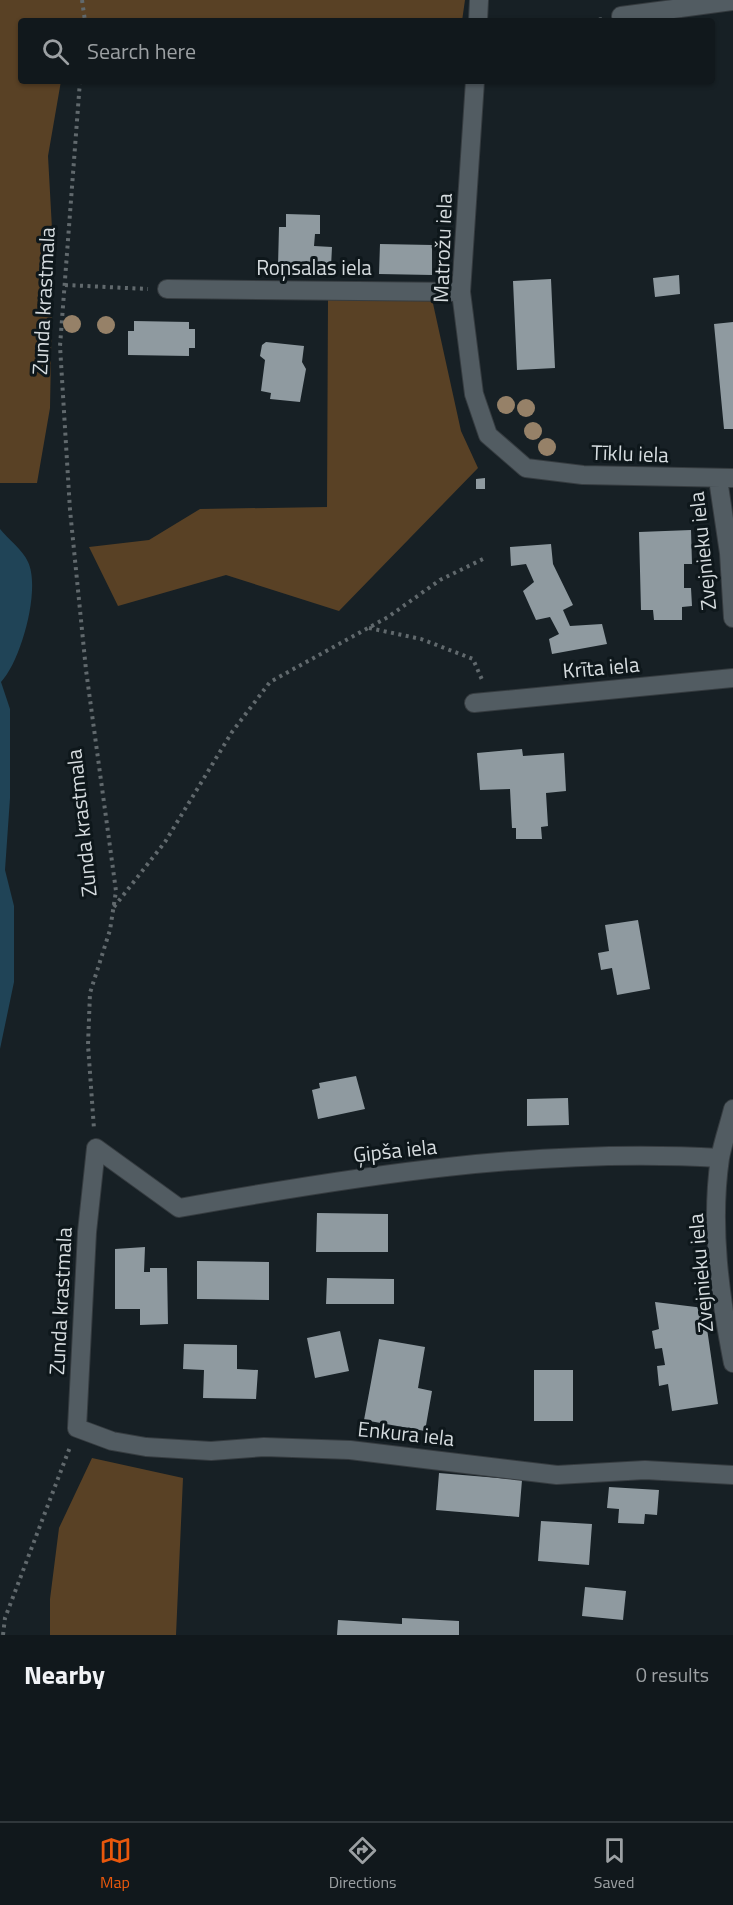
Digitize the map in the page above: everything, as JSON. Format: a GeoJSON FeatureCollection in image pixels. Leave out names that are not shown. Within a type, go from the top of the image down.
{"type":"FeatureCollection","features":[{"type":"Feature","properties":{"kind":"street"},"geometry":{"type":"LineString","coordinates":[[478,0],[478,18]]}},
{"type":"Feature","properties":{"kind":"street"},"geometry":{"type":"LineString","coordinates":[[621,16],[733,1]]}},
{"type":"Feature","properties":{"kind":"street","name":"Matrožu iela"},"geometry":{"type":"LineString","coordinates":[[475,84],[461,292],[474,394],[488,435],[526,468]]}},
{"type":"Feature","properties":{"kind":"street","name":"Roņsalas iela"},"geometry":{"type":"LineString","coordinates":[[167,289],[461,292]]}},
{"type":"Feature","properties":{"kind":"street","name":"Tīklu iela"},"geometry":{"type":"LineString","coordinates":[[526,468],[583,475],[725,478]]}},
{"type":"Feature","properties":{"kind":"street","name":"Zvejnieku iela"},"geometry":{"type":"LineString","coordinates":[[725,478],[733,618]]}},
{"type":"Feature","properties":{"kind":"street","name":"Krīta iela"},"geometry":{"type":"LineString","coordinates":[[482,702],[733,678]]}},
{"type":"Feature","properties":{"kind":"street","name":"Zvejnieku iela"},"geometry":{"type":"LineString","coordinates":[[733,1109],[720,1158],[716,1219],[718,1266],[733,1363]]}},
{"type":"Feature","properties":{"kind":"street","name":"Ģipša iela"},"geometry":{"type":"LineString","coordinates":[[96,1148],[179,1208],[316,1183],[500,1162],[666,1155],[720,1158]]}},
{"type":"Feature","properties":{"kind":"street","name":"Zunda krastmala"},"geometry":{"type":"LineString","coordinates":[[77,1428],[87,1232],[96,1148]]}},
{"type":"Feature","properties":{"kind":"street","name":"Enkura iela"},"geometry":{"type":"LineString","coordinates":[[77,1428],[112,1441],[146,1447],[211,1451],[264,1447],[351,1450],[557,1476],[645,1470],[733,1475]]}},
{"type":"Feature","properties":{"kind":"path"},"geometry":{"type":"LineString","coordinates":[[82,0],[85,18]]}},
{"type":"Feature","properties":{"kind":"path","name":"Zunda krastmala"},"geometry":{"type":"LineString","coordinates":[[80,84],[60,346],[70,510],[86,670],[116,891],[110,930],[90,993],[88,1045],[96,1148]]}},
{"type":"Feature","properties":{"kind":"path"},"geometry":{"type":"LineString","coordinates":[[65,285],[167,289]]}},
{"type":"Feature","properties":{"kind":"path"},"geometry":{"type":"LineString","coordinates":[[113,908],[165,842],[232,732],[270,682],[369,628],[440,580],[483,559]]}},
{"type":"Feature","properties":{"kind":"path"},"geometry":{"type":"LineString","coordinates":[[369,628],[421,639],[473,659],[482,702]]}},
{"type":"Feature","properties":{"kind":"path"},"geometry":{"type":"LineString","coordinates":[[3,1635],[2,1618],[77,1428]]}},
{"type":"Feature","properties":{"kind":"shaded area"},"geometry":{"type":"Polygon","coordinates":[[[0,0],[465,0],[462,18],[18,18],[18,84],[60,84],[48,156],[53,247],[50,408],[37,483],[0,483],[0,0]]]}},
{"type":"Feature","properties":{"kind":"shaded area"},"geometry":{"type":"Polygon","coordinates":[[[328,299],[432,299],[461,431],[478,468],[339,611],[226,575],[118,606],[89,547],[149,540],[200,509],[327,507],[328,299]]]}},
{"type":"Feature","properties":{"kind":"shaded area"},"geometry":{"type":"Polygon","coordinates":[[[92,1458],[183,1478],[176,1635],[50,1635],[50,1599],[59,1528],[92,1458]]]}},
{"type":"Feature","properties":{"kind":"water"},"geometry":{"type":"Polygon","coordinates":[[[0,529],[26,558],[31,574],[32,589],[22,642],[1,682],[10,709],[10,798],[5,870],[14,906],[14,982],[0,1049],[0,529]]]}},
{"type":"Feature","properties":{"kind":"building"},"geometry":{"type":"Polygon","coordinates":[[[286,214],[320,215],[320,234],[315,234],[314,246],[332,247],[331,267],[278,266],[279,227],[286,227],[286,214]]]}},
{"type":"Feature","properties":{"kind":"building"},"geometry":{"type":"Polygon","coordinates":[[[380,244],[432,245],[432,275],[379,274],[380,244]]]}},
{"type":"Feature","properties":{"kind":"building"},"geometry":{"type":"Polygon","coordinates":[[[679,275],[680,294],[655,297],[653,278],[679,275]]]}},
{"type":"Feature","properties":{"kind":"building"},"geometry":{"type":"Polygon","coordinates":[[[551,279],[555,368],[517,370],[513,281],[551,279]]]}},
{"type":"Feature","properties":{"kind":"building"},"geometry":{"type":"Polygon","coordinates":[[[134,321],[189,322],[189,329],[195,329],[195,348],[189,348],[189,356],[128,355],[128,331],[134,331],[134,321]]]}},
{"type":"Feature","properties":{"kind":"building"},"geometry":{"type":"Polygon","coordinates":[[[733,322],[733,429],[724,429],[714,324],[733,322]]]}},
{"type":"Feature","properties":{"kind":"building"},"geometry":{"type":"Polygon","coordinates":[[[266,342],[304,346],[302,362],[306,369],[300,402],[270,399],[271,393],[261,391],[265,360],[260,356],[262,345],[266,342]]]}},
{"type":"Feature","properties":{"kind":"building"},"geometry":{"type":"Polygon","coordinates":[[[485,478],[485,489],[476,489],[476,479],[485,478]]]}},
{"type":"Feature","properties":{"kind":"building"},"geometry":{"type":"Polygon","coordinates":[[[691,530],[692,564],[684,564],[684,588],[691,588],[692,606],[682,607],[682,620],[654,620],[653,610],[641,610],[639,532],[691,530]]]}},
{"type":"Feature","properties":{"kind":"building"},"geometry":{"type":"Polygon","coordinates":[[[551,544],[553,564],[573,605],[563,610],[570,626],[602,624],[607,644],[552,654],[549,639],[559,634],[550,617],[536,620],[523,591],[534,582],[526,564],[511,566],[510,547],[551,544]]]}},
{"type":"Feature","properties":{"kind":"building"},"geometry":{"type":"Polygon","coordinates":[[[522,749],[523,756],[564,753],[566,791],[546,793],[548,826],[541,827],[542,839],[516,839],[516,828],[512,828],[510,789],[480,790],[477,753],[522,749]]]}},
{"type":"Feature","properties":{"kind":"building"},"geometry":{"type":"Polygon","coordinates":[[[638,920],[650,989],[617,995],[612,968],[601,970],[598,953],[609,951],[605,925],[638,920]]]}},
{"type":"Feature","properties":{"kind":"building"},"geometry":{"type":"Polygon","coordinates":[[[356,1076],[365,1109],[318,1119],[312,1090],[320,1088],[319,1083],[356,1076]]]}},
{"type":"Feature","properties":{"kind":"building"},"geometry":{"type":"Polygon","coordinates":[[[568,1098],[569,1125],[527,1126],[527,1099],[568,1098]]]}},
{"type":"Feature","properties":{"kind":"building"},"geometry":{"type":"Polygon","coordinates":[[[317,1213],[388,1214],[388,1252],[316,1252],[317,1213]]]}},
{"type":"Feature","properties":{"kind":"building"},"geometry":{"type":"Polygon","coordinates":[[[145,1247],[144,1272],[150,1272],[150,1268],[167,1268],[168,1324],[140,1325],[140,1309],[115,1309],[115,1249],[145,1247]]]}},
{"type":"Feature","properties":{"kind":"building"},"geometry":{"type":"Polygon","coordinates":[[[197,1261],[269,1262],[269,1300],[197,1299],[197,1261]]]}},
{"type":"Feature","properties":{"kind":"building"},"geometry":{"type":"Polygon","coordinates":[[[327,1278],[394,1279],[394,1304],[326,1304],[327,1278]]]}},
{"type":"Feature","properties":{"kind":"building"},"geometry":{"type":"Polygon","coordinates":[[[655,1302],[704,1308],[718,1404],[672,1411],[668,1384],[659,1386],[657,1366],[665,1365],[662,1348],[655,1349],[652,1331],[659,1329],[655,1302]]]}},
{"type":"Feature","properties":{"kind":"building"},"geometry":{"type":"Polygon","coordinates":[[[340,1331],[349,1371],[315,1378],[307,1338],[340,1331]]]}},
{"type":"Feature","properties":{"kind":"building"},"geometry":{"type":"Polygon","coordinates":[[[379,1339],[425,1347],[418,1388],[432,1391],[425,1431],[364,1420],[379,1339]]]}},
{"type":"Feature","properties":{"kind":"building"},"geometry":{"type":"Polygon","coordinates":[[[184,1344],[237,1345],[237,1369],[258,1370],[256,1399],[203,1398],[204,1370],[183,1369],[184,1344]]]}},
{"type":"Feature","properties":{"kind":"building"},"geometry":{"type":"Polygon","coordinates":[[[534,1370],[573,1370],[573,1421],[534,1421],[534,1370]]]}},
{"type":"Feature","properties":{"kind":"building"},"geometry":{"type":"Polygon","coordinates":[[[439,1473],[522,1480],[519,1517],[436,1510],[439,1473]]]}},
{"type":"Feature","properties":{"kind":"building"},"geometry":{"type":"Polygon","coordinates":[[[609,1487],[659,1490],[657,1515],[645,1514],[644,1524],[618,1523],[619,1509],[607,1508],[609,1487]]]}},
{"type":"Feature","properties":{"kind":"building"},"geometry":{"type":"Polygon","coordinates":[[[541,1521],[592,1524],[589,1565],[538,1561],[541,1521]]]}},
{"type":"Feature","properties":{"kind":"building"},"geometry":{"type":"Polygon","coordinates":[[[585,1587],[626,1591],[623,1620],[582,1616],[585,1587]]]}},
{"type":"Feature","properties":{"kind":"building"},"geometry":{"type":"Polygon","coordinates":[[[402,1618],[459,1621],[459,1635],[337,1635],[338,1620],[402,1624],[402,1618]]]}}]}
